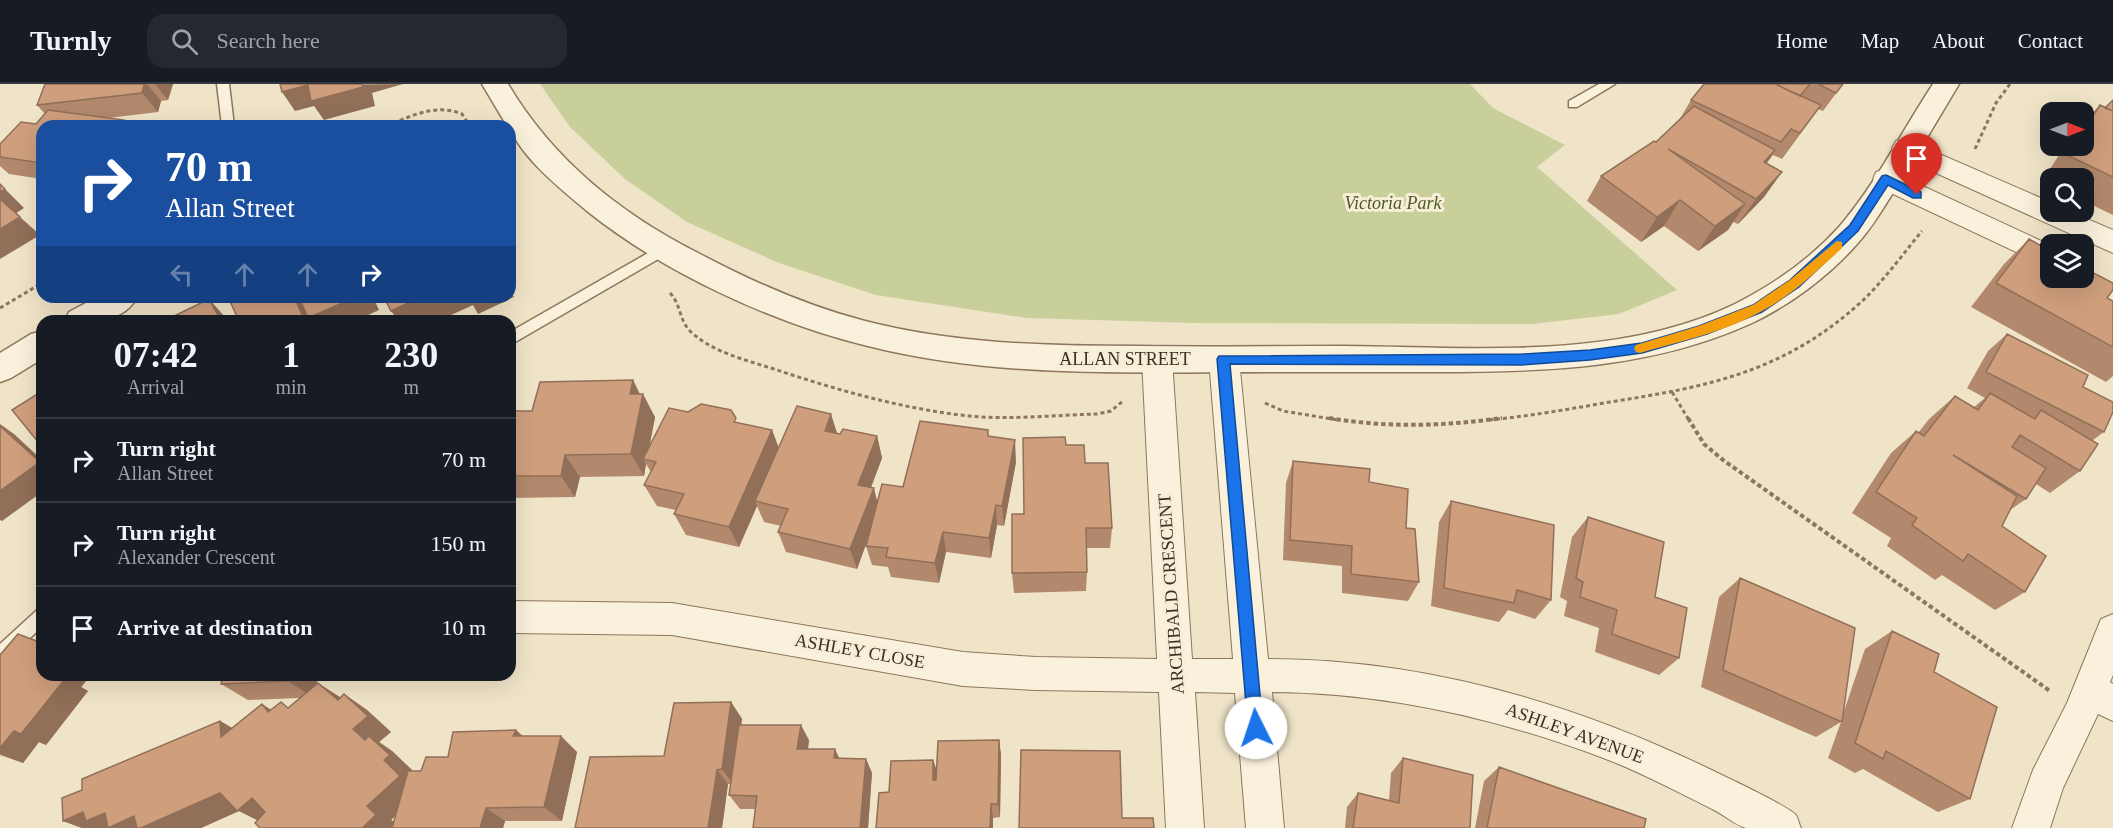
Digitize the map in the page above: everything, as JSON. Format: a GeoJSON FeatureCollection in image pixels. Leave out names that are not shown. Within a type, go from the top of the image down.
{"type":"FeatureCollection","features":[{"type":"Feature","properties":{"kind":"street","name":"ALLAN STREET"},"geometry":{"type":"LineString","coordinates":[[495,84],[505,120]]}},
{"type":"Feature","properties":{"kind":"street","name":"ALLAN STREET"},"geometry":{"type":"LineString","coordinates":[[516,131],[588,197],[662,250],[739,287],[819,320],[886,337],[956,350],[1076,360],[1522,360],[1642,348],[1702,330],[1757,308],[1794,283],[1854,228],[1946,84]]}},
{"type":"Feature","properties":{"kind":"street"},"geometry":{"type":"LineString","coordinates":[[1905,148],[2113,242]]}},
{"type":"Feature","properties":{"kind":"street"},"geometry":{"type":"LineString","coordinates":[[1886,179],[2040,252]]}},
{"type":"Feature","properties":{"kind":"street"},"geometry":{"type":"LineString","coordinates":[[90,315],[112,303]]}},
{"type":"Feature","properties":{"kind":"street"},"geometry":{"type":"LineString","coordinates":[[0,369],[36,347]]}},
{"type":"Feature","properties":{"kind":"street","name":"ARCHIBALD CRESCENT"},"geometry":{"type":"LineString","coordinates":[[1157,359],[1194,675],[1185,828]]}},
{"type":"Feature","properties":{"kind":"street"},"geometry":{"type":"LineString","coordinates":[[1224,359],[1265,828]]}},
{"type":"Feature","properties":{"kind":"street","name":"ASHLEY CLOSE"},"geometry":{"type":"LineString","coordinates":[[516,617],[672,619],[963,669],[1055,675],[1194,675]]}},
{"type":"Feature","properties":{"kind":"street"},"geometry":{"type":"LineString","coordinates":[[2031,828],[2046,783],[2095,702],[2113,630]]}},
{"type":"Feature","properties":{"kind":"street","name":"ASHLEY AVENUE"},"geometry":{"type":"LineString","coordinates":[[1194,675],[1334,678],[1388,683],[1434,690],[1497,704],[1545,718],[1671,770],[1729,798],[1782,828]]}},
{"type":"Feature","properties":{"kind":"lane"},"geometry":{"type":"LineString","coordinates":[[223,84],[227,120]]}},
{"type":"Feature","properties":{"kind":"lane"},"geometry":{"type":"LineString","coordinates":[[1573,104],[1609,84]]}},
{"type":"Feature","properties":{"kind":"lane"},"geometry":{"type":"LineString","coordinates":[[516,335],[662,250]]}},
{"type":"Feature","properties":{"kind":"lane"},"geometry":{"type":"LineString","coordinates":[[0,655],[36,622]]}},
{"type":"Feature","properties":{"kind":"path"},"geometry":{"type":"LineString","coordinates":[[1969,153],[1978,144],[1996,103],[2010,84]]}},
{"type":"Feature","properties":{"kind":"path"},"geometry":{"type":"LineString","coordinates":[[403,120],[426,111],[447,110],[462,114],[466,120]]}},
{"type":"Feature","properties":{"kind":"path"},"geometry":{"type":"LineString","coordinates":[[0,308],[36,287]]}},
{"type":"Feature","properties":{"kind":"path"},"geometry":{"type":"LineString","coordinates":[[662,288],[676,299],[683,321],[691,332],[717,350],[833,389],[924,409],[971,416],[1097,414],[1119,406],[1126,398]]}},
{"type":"Feature","properties":{"kind":"path"},"geometry":{"type":"LineString","coordinates":[[1672,392],[1704,444],[1723,460],[2095,702]]}},
{"type":"Feature","properties":{"kind":"green space","name":"Victoria Park"},"geometry":{"type":"Polygon","coordinates":[[[540,84],[1470,84],[1493,108],[1565,145],[1537,167],[1677,290],[1619,314],[1532,324],[1193,323],[1027,318],[876,295],[779,263],[687,222],[625,179],[570,127],[540,84]]]}},
{"type":"Feature","properties":{"kind":"building"},"geometry":{"type":"Polygon","coordinates":[[[45,84],[144,84],[142,93],[37,105],[45,84]]]}},
{"type":"Feature","properties":{"kind":"building"},"geometry":{"type":"Polygon","coordinates":[[[280,84],[362,84],[363,87],[311,101],[308,85],[282,92],[280,84]]]}},
{"type":"Feature","properties":{"kind":"building"},"geometry":{"type":"Polygon","coordinates":[[[1704,84],[1775,84],[1821,105],[1800,133],[1791,129],[1781,142],[1691,100],[1704,84]]]}},
{"type":"Feature","properties":{"kind":"building"},"geometry":{"type":"Polygon","coordinates":[[[1775,84],[1810,84],[1800,96],[1775,84]]]}},
{"type":"Feature","properties":{"kind":"building"},"geometry":{"type":"Polygon","coordinates":[[[1818,84],[1843,84],[1836,93],[1818,84]]]}},
{"type":"Feature","properties":{"kind":"building"},"geometry":{"type":"Polygon","coordinates":[[[2113,100],[2113,111],[2105,108],[2113,100]]]}},
{"type":"Feature","properties":{"kind":"building"},"geometry":{"type":"Polygon","coordinates":[[[2100,105],[2113,111],[2113,177],[2069,156],[2094,156],[2094,114],[2100,105]]]}},
{"type":"Feature","properties":{"kind":"building"},"geometry":{"type":"Polygon","coordinates":[[[1694,106],[1775,150],[1764,162],[1782,172],[1756,199],[1668,149],[1745,204],[1715,226],[1680,200],[1657,217],[1601,176],[1654,141],[1656,142],[1694,106]]]}},
{"type":"Feature","properties":{"kind":"building"},"geometry":{"type":"Polygon","coordinates":[[[48,110],[124,120],[39,120],[48,110]]]}},
{"type":"Feature","properties":{"kind":"building"},"geometry":{"type":"Polygon","coordinates":[[[21,122],[36,124],[36,162],[0,157],[0,144],[21,122]]]}},
{"type":"Feature","properties":{"kind":"building"},"geometry":{"type":"Polygon","coordinates":[[[0,199],[20,217],[0,229],[0,199]]]}},
{"type":"Feature","properties":{"kind":"building"},"geometry":{"type":"Polygon","coordinates":[[[2029,239],[2040,245],[2040,288],[2094,288],[2094,273],[2113,283],[2113,290],[2107,298],[2113,301],[2113,347],[1996,283],[2029,239]]]}},
{"type":"Feature","properties":{"kind":"building"},"geometry":{"type":"Polygon","coordinates":[[[201,303],[211,303],[218,315],[176,315],[201,303]]]}},
{"type":"Feature","properties":{"kind":"building"},"geometry":{"type":"Polygon","coordinates":[[[231,303],[297,303],[302,315],[236,315],[231,303]]]}},
{"type":"Feature","properties":{"kind":"building"},"geometry":{"type":"Polygon","coordinates":[[[302,303],[342,303],[315,315],[307,315],[302,303]]]}},
{"type":"Feature","properties":{"kind":"building"},"geometry":{"type":"Polygon","coordinates":[[[387,303],[408,303],[391,311],[387,303]]]}},
{"type":"Feature","properties":{"kind":"building"},"geometry":{"type":"Polygon","coordinates":[[[2007,334],[2088,375],[2083,387],[2113,402],[2113,412],[2104,432],[1986,372],[2007,334]]]}},
{"type":"Feature","properties":{"kind":"building"},"geometry":{"type":"Polygon","coordinates":[[[633,380],[630,394],[643,394],[631,454],[565,455],[561,476],[516,476],[516,411],[532,411],[540,382],[633,380]]]}},
{"type":"Feature","properties":{"kind":"building"},"geometry":{"type":"Polygon","coordinates":[[[1990,393],[2035,419],[2041,410],[2098,444],[2080,471],[2020,435],[2012,447],[2046,468],[2026,499],[1953,455],[2017,496],[2002,526],[2046,556],[2025,592],[1968,554],[1963,561],[1912,525],[1917,518],[1876,492],[1916,431],[1924,436],[1955,396],[1978,410],[1990,393]]]}},
{"type":"Feature","properties":{"kind":"building"},"geometry":{"type":"Polygon","coordinates":[[[36,395],[36,440],[12,410],[36,395]]]}},
{"type":"Feature","properties":{"kind":"building"},"geometry":{"type":"Polygon","coordinates":[[[701,404],[731,410],[736,418],[734,422],[772,430],[729,527],[674,514],[684,494],[644,485],[656,462],[643,459],[669,408],[688,412],[701,404]]]}},
{"type":"Feature","properties":{"kind":"building"},"geometry":{"type":"Polygon","coordinates":[[[797,406],[831,414],[825,431],[840,434],[843,429],[877,436],[858,485],[874,488],[850,549],[778,532],[788,509],[755,501],[797,406]]]}},
{"type":"Feature","properties":{"kind":"building"},"geometry":{"type":"Polygon","coordinates":[[[920,421],[988,430],[988,436],[1015,440],[1002,506],[996,505],[989,538],[943,532],[935,563],[886,557],[888,548],[866,546],[882,484],[903,487],[920,421]]]}},
{"type":"Feature","properties":{"kind":"building"},"geometry":{"type":"Polygon","coordinates":[[[0,426],[36,458],[36,465],[0,491],[0,426]]]}},
{"type":"Feature","properties":{"kind":"building"},"geometry":{"type":"Polygon","coordinates":[[[1065,437],[1066,445],[1084,445],[1085,463],[1108,463],[1112,528],[1086,528],[1087,572],[1012,573],[1012,514],[1024,514],[1023,438],[1065,437]]]}},
{"type":"Feature","properties":{"kind":"building"},"geometry":{"type":"Polygon","coordinates":[[[1293,461],[1370,469],[1369,482],[1408,489],[1406,528],[1415,529],[1419,582],[1351,574],[1352,546],[1290,540],[1293,461]]]}},
{"type":"Feature","properties":{"kind":"building"},"geometry":{"type":"Polygon","coordinates":[[[1451,501],[1554,525],[1551,600],[1517,590],[1514,603],[1444,588],[1451,501]]]}},
{"type":"Feature","properties":{"kind":"building"},"geometry":{"type":"Polygon","coordinates":[[[1588,517],[1664,542],[1655,597],[1687,608],[1679,658],[1612,634],[1617,610],[1580,597],[1583,582],[1576,578],[1588,517]]]}},
{"type":"Feature","properties":{"kind":"building"},"geometry":{"type":"Polygon","coordinates":[[[1740,578],[1855,628],[1842,722],[1723,670],[1740,578]]]}},
{"type":"Feature","properties":{"kind":"building"},"geometry":{"type":"Polygon","coordinates":[[[1892,631],[1939,654],[1934,672],[1997,707],[1970,799],[1886,751],[1883,759],[1855,743],[1892,631]]]}},
{"type":"Feature","properties":{"kind":"building"},"geometry":{"type":"Polygon","coordinates":[[[18,634],[36,641],[36,681],[63,681],[21,734],[14,731],[0,748],[0,655],[18,634]]]}},
{"type":"Feature","properties":{"kind":"building"},"geometry":{"type":"Polygon","coordinates":[[[222,681],[288,681],[221,684],[222,681]]]}},
{"type":"Feature","properties":{"kind":"building"},"geometry":{"type":"Polygon","coordinates":[[[318,683],[338,700],[344,694],[368,716],[353,729],[365,740],[369,736],[390,755],[384,760],[400,776],[367,806],[376,815],[362,828],[260,828],[255,823],[265,812],[252,798],[237,811],[220,793],[141,828],[137,828],[134,816],[108,828],[105,813],[86,821],[83,812],[63,821],[62,798],[82,790],[82,779],[220,721],[221,737],[262,704],[268,712],[281,702],[288,708],[318,683]]]}},
{"type":"Feature","properties":{"kind":"building"},"geometry":{"type":"Polygon","coordinates":[[[731,702],[722,769],[717,770],[708,828],[575,828],[590,757],[664,756],[674,703],[731,702]]]}},
{"type":"Feature","properties":{"kind":"building"},"geometry":{"type":"Polygon","coordinates":[[[739,725],[801,725],[797,749],[835,749],[834,758],[866,759],[860,828],[753,828],[757,796],[729,795],[739,725]]]}},
{"type":"Feature","properties":{"kind":"building"},"geometry":{"type":"Polygon","coordinates":[[[516,730],[513,736],[561,736],[544,807],[486,808],[480,828],[392,828],[408,771],[421,771],[426,757],[448,757],[453,732],[516,730]]]}},
{"type":"Feature","properties":{"kind":"building"},"geometry":{"type":"Polygon","coordinates":[[[999,740],[998,804],[991,804],[990,828],[876,828],[879,793],[889,792],[891,761],[933,760],[933,780],[936,780],[938,741],[999,740]]]}},
{"type":"Feature","properties":{"kind":"building"},"geometry":{"type":"Polygon","coordinates":[[[1021,750],[1120,751],[1122,818],[1153,818],[1154,828],[1019,828],[1021,750]]]}},
{"type":"Feature","properties":{"kind":"building"},"geometry":{"type":"Polygon","coordinates":[[[1403,758],[1473,775],[1470,828],[1353,828],[1358,793],[1399,803],[1403,758]]]}},
{"type":"Feature","properties":{"kind":"building"},"geometry":{"type":"Polygon","coordinates":[[[1499,767],[1646,819],[1644,828],[1487,828],[1499,767]]]}},
{"type":"Feature","properties":{"kind":"slow traffic"},"geometry":{"type":"LineString","coordinates":[[1640,348],[1702,330],[1757,308],[1794,283],[1837,245]]}},
{"type":"Feature","properties":{"kind":"route"},"geometry":{"type":"LineString","coordinates":[[1256,728],[1224,359],[1522,360],[1642,348],[1702,330],[1757,308],[1794,283],[1826,257],[1854,228],[1886,179],[1917,195]]}}]}
